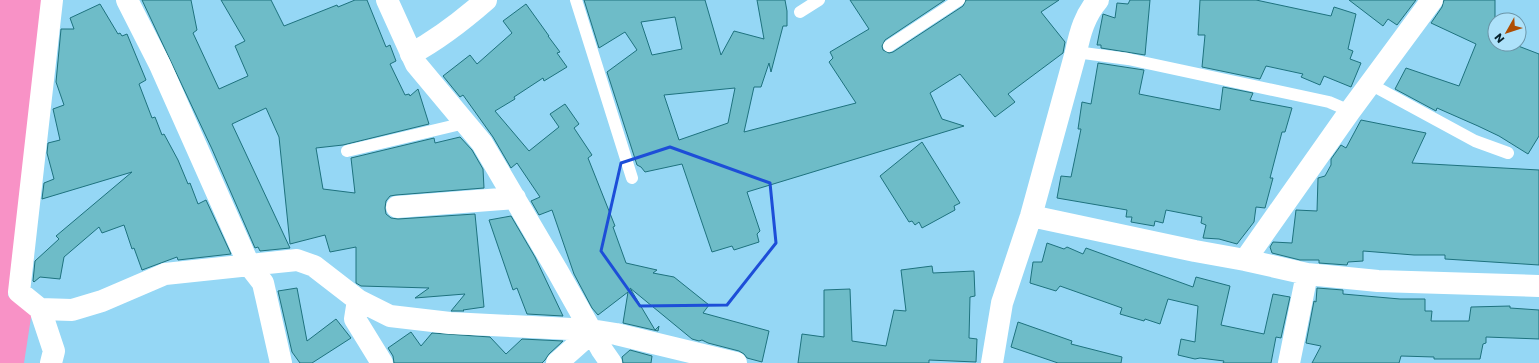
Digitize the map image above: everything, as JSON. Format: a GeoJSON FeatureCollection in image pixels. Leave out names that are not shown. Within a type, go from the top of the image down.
{"type":"FeatureCollection","features":[{"type":"Feature","properties":{"kind":"street"},"geometry":{"type":"LineString","coordinates":[[51,363],[54,351],[40,309],[19,292],[52,0]]}},
{"type":"Feature","properties":{"kind":"street"},"geometry":{"type":"LineString","coordinates":[[127,0],[160,65],[249,265],[263,283],[281,363]]}},
{"type":"Feature","properties":{"kind":"street"},"geometry":{"type":"LineString","coordinates":[[387,0],[411,54],[422,73],[482,143],[611,363]]}},
{"type":"Feature","properties":{"kind":"street"},"geometry":{"type":"LineString","coordinates":[[411,54],[433,42],[460,23],[486,0]]}},
{"type":"Feature","properties":{"kind":"street"},"geometry":{"type":"LineString","coordinates":[[992,363],[1002,303],[1031,216],[1080,33],[1089,11],[1098,0]]}},
{"type":"Feature","properties":{"kind":"street"},"geometry":{"type":"LineString","coordinates":[[1245,260],[1370,84],[1432,0]]}},
{"type":"Feature","properties":{"kind":"street"},"geometry":{"type":"LineString","coordinates":[[397,207],[515,198]]}},
{"type":"Feature","properties":{"kind":"street"},"geometry":{"type":"LineString","coordinates":[[1031,216],[1307,274],[1378,281],[1539,286]]}},
{"type":"Feature","properties":{"kind":"street"},"geometry":{"type":"LineString","coordinates":[[40,309],[72,310],[102,301],[165,274],[297,260],[314,266],[358,300],[390,316],[450,323],[591,330],[616,334],[736,363]]}},
{"type":"Feature","properties":{"kind":"street"},"geometry":{"type":"LineString","coordinates":[[1289,363],[1307,274]]}},
{"type":"Feature","properties":{"kind":"street"},"geometry":{"type":"LineString","coordinates":[[358,300],[354,319],[382,363]]}},
{"type":"Feature","properties":{"kind":"street"},"geometry":{"type":"LineString","coordinates":[[557,363],[584,339],[591,330]]}},
{"type":"Feature","properties":{"kind":"lane"},"geometry":{"type":"LineString","coordinates":[[576,0],[632,178]]}},
{"type":"Feature","properties":{"kind":"lane"},"geometry":{"type":"LineString","coordinates":[[800,12],[819,0]]}},
{"type":"Feature","properties":{"kind":"lane"},"geometry":{"type":"LineString","coordinates":[[889,46],[959,0]]}},
{"type":"Feature","properties":{"kind":"lane"},"geometry":{"type":"LineString","coordinates":[[1076,52],[1128,58],[1329,102],[1350,112]]}},
{"type":"Feature","properties":{"kind":"lane"},"geometry":{"type":"LineString","coordinates":[[1370,84],[1474,141],[1508,154]]}},
{"type":"Feature","properties":{"kind":"lane"},"geometry":{"type":"LineString","coordinates":[[347,151],[465,123]]}},
{"type":"Feature","properties":{"kind":"highlighted area"},"geometry":{"type":"Polygon","coordinates":[[[670,147],[770,183],[776,243],[727,305],[640,306],[601,251],[621,163],[670,147]]]}},
{"type":"Feature","properties":{"kind":"shaded area"},"geometry":{"type":"Polygon","coordinates":[[[0,0],[43,0],[8,296],[32,311],[24,363],[0,363],[0,0]]]}},
{"type":"Feature","properties":{"kind":"building"},"geometry":{"type":"Polygon","coordinates":[[[142,0],[191,0],[197,30],[193,33],[219,89],[248,76],[235,46],[245,41],[221,0],[271,0],[284,26],[337,5],[338,7],[355,0],[367,0],[386,47],[390,45],[396,61],[390,64],[405,95],[409,94],[410,96],[418,89],[429,124],[343,145],[316,148],[323,189],[355,193],[351,158],[434,138],[435,143],[460,137],[472,150],[483,169],[484,188],[390,196],[386,201],[385,208],[386,214],[391,218],[398,219],[475,214],[484,307],[463,310],[464,311],[451,311],[465,294],[415,298],[429,288],[361,286],[356,283],[356,247],[330,252],[325,235],[290,244],[279,137],[266,108],[232,124],[290,248],[260,251],[258,247],[255,248],[212,149],[142,0]]]}},
{"type":"Feature","properties":{"kind":"building"},"geometry":{"type":"Polygon","coordinates":[[[584,0],[705,0],[721,55],[734,31],[764,39],[757,0],[785,0],[787,26],[783,26],[771,72],[769,63],[761,87],[754,87],[744,132],[856,103],[829,62],[833,58],[830,52],[869,29],[850,0],[945,0],[885,40],[882,46],[883,50],[889,53],[893,52],[963,6],[966,0],[1059,0],[1041,12],[1065,42],[1063,53],[1008,94],[1015,102],[995,117],[960,74],[930,93],[942,119],[964,126],[747,192],[760,231],[757,234],[759,242],[734,250],[732,246],[712,252],[682,164],[645,172],[637,165],[607,72],[637,50],[625,32],[599,48],[584,0]],[[675,17],[641,22],[652,55],[682,49],[675,17]],[[735,88],[664,95],[679,140],[728,123],[735,88]]]}},
{"type":"Feature","properties":{"kind":"building"},"geometry":{"type":"Polygon","coordinates":[[[1130,0],[1150,0],[1145,55],[1101,48],[1101,45],[1097,45],[1103,14],[1115,18],[1117,3],[1128,4],[1130,0]]]}},
{"type":"Feature","properties":{"kind":"building"},"geometry":{"type":"Polygon","coordinates":[[[1200,0],[1256,0],[1331,16],[1334,7],[1356,14],[1348,49],[1353,51],[1350,59],[1361,63],[1351,87],[1324,76],[1320,85],[1301,77],[1303,74],[1266,66],[1260,79],[1202,67],[1205,35],[1198,35],[1200,0]]]}},
{"type":"Feature","properties":{"kind":"building"},"geometry":{"type":"Polygon","coordinates":[[[1349,0],[1416,0],[1397,25],[1388,19],[1383,26],[1349,0]]]}},
{"type":"Feature","properties":{"kind":"building"},"geometry":{"type":"Polygon","coordinates":[[[1444,0],[1495,0],[1495,12],[1487,12],[1487,52],[1527,52],[1527,49],[1539,54],[1539,136],[1528,154],[1499,136],[1437,108],[1436,111],[1395,89],[1406,68],[1459,86],[1476,44],[1431,23],[1442,7],[1444,0]]]}},
{"type":"Feature","properties":{"kind":"building"},"geometry":{"type":"Polygon","coordinates":[[[100,4],[118,34],[120,33],[122,36],[127,34],[146,80],[139,84],[152,118],[155,117],[162,135],[164,134],[178,160],[188,184],[190,183],[198,204],[206,200],[231,254],[178,260],[177,257],[142,270],[134,248],[132,249],[124,225],[102,233],[99,227],[64,257],[60,279],[40,277],[34,282],[35,261],[59,239],[56,236],[132,172],[42,199],[44,183],[54,179],[47,153],[48,143],[60,140],[53,109],[64,105],[56,82],[61,29],[74,29],[70,18],[100,4]]]}},
{"type":"Feature","properties":{"kind":"building"},"geometry":{"type":"Polygon","coordinates":[[[526,4],[560,52],[557,53],[567,67],[544,81],[543,78],[514,97],[515,99],[495,111],[529,151],[559,127],[550,114],[565,104],[579,124],[574,128],[592,155],[588,158],[615,226],[613,227],[626,263],[657,270],[653,273],[674,277],[709,305],[703,313],[769,331],[762,362],[747,358],[739,351],[702,340],[699,341],[692,339],[630,288],[655,330],[659,326],[658,331],[623,323],[628,292],[598,315],[592,308],[574,274],[552,210],[539,215],[531,201],[540,197],[517,163],[511,168],[493,137],[463,95],[460,97],[443,76],[470,55],[477,64],[512,33],[503,21],[526,4]]]}},
{"type":"Feature","properties":{"kind":"building"},"geometry":{"type":"Polygon","coordinates":[[[1098,63],[1144,70],[1139,94],[1220,110],[1223,87],[1253,93],[1250,100],[1292,108],[1285,132],[1282,132],[1270,178],[1273,178],[1265,208],[1256,207],[1254,222],[1237,244],[1219,239],[1203,238],[1206,225],[1201,223],[1202,217],[1166,210],[1163,223],[1155,221],[1154,226],[1131,222],[1132,217],[1126,217],[1127,210],[1057,198],[1061,176],[1071,177],[1081,129],[1078,129],[1082,102],[1091,104],[1098,63]]]}},
{"type":"Feature","properties":{"kind":"building"},"geometry":{"type":"Polygon","coordinates":[[[1361,120],[1426,133],[1412,163],[1539,170],[1539,265],[1445,259],[1445,255],[1414,255],[1363,251],[1363,261],[1348,262],[1347,265],[1319,263],[1319,260],[1300,260],[1272,253],[1270,247],[1273,242],[1292,243],[1296,210],[1317,211],[1318,178],[1325,176],[1331,165],[1331,159],[1341,145],[1346,148],[1361,120]]]}},
{"type":"Feature","properties":{"kind":"building"},"geometry":{"type":"Polygon","coordinates":[[[922,142],[960,203],[954,206],[955,210],[922,228],[919,222],[915,225],[912,221],[909,222],[880,176],[922,142]]]}},
{"type":"Feature","properties":{"kind":"building"},"geometry":{"type":"Polygon","coordinates":[[[511,216],[535,257],[563,316],[527,314],[517,288],[513,290],[489,220],[511,216]]]}},
{"type":"Feature","properties":{"kind":"building"},"geometry":{"type":"Polygon","coordinates":[[[1047,243],[1064,249],[1067,247],[1083,254],[1086,248],[1193,287],[1196,277],[1230,286],[1221,325],[1264,334],[1273,294],[1290,297],[1281,338],[1276,337],[1271,363],[1223,363],[1224,361],[1200,358],[1195,359],[1178,355],[1181,339],[1195,342],[1198,306],[1168,299],[1160,324],[1145,319],[1144,321],[1120,314],[1122,308],[1060,286],[1056,291],[1030,283],[1033,262],[1042,262],[1047,243]]]}},
{"type":"Feature","properties":{"kind":"building"},"geometry":{"type":"Polygon","coordinates":[[[932,266],[933,273],[974,271],[975,296],[970,297],[969,338],[977,339],[976,362],[929,360],[929,363],[798,363],[802,334],[824,337],[824,290],[850,289],[852,341],[886,346],[894,310],[906,311],[901,270],[932,266]]]}},
{"type":"Feature","properties":{"kind":"building"},"geometry":{"type":"Polygon","coordinates":[[[297,288],[307,341],[336,319],[351,338],[312,363],[300,363],[292,352],[278,291],[297,288]]]}},
{"type":"Feature","properties":{"kind":"building"},"geometry":{"type":"Polygon","coordinates":[[[1317,288],[1343,290],[1343,294],[1400,299],[1425,299],[1425,311],[1432,311],[1431,321],[1469,321],[1471,307],[1510,306],[1510,308],[1539,310],[1539,339],[1486,337],[1486,343],[1483,344],[1480,359],[1434,359],[1434,357],[1401,356],[1399,363],[1312,363],[1321,346],[1306,343],[1314,301],[1316,302],[1317,288]]]}},
{"type":"Feature","properties":{"kind":"building"},"geometry":{"type":"Polygon","coordinates":[[[1018,322],[1072,341],[1071,344],[1122,357],[1121,363],[1058,363],[1011,347],[1018,322]]]}},
{"type":"Feature","properties":{"kind":"building"},"geometry":{"type":"Polygon","coordinates":[[[411,332],[421,346],[432,333],[490,337],[506,354],[522,339],[563,341],[542,363],[394,363],[393,356],[388,348],[411,332]]]}},
{"type":"Feature","properties":{"kind":"building"},"geometry":{"type":"Polygon","coordinates":[[[630,350],[652,356],[651,363],[623,363],[622,357],[630,350]]]}}]}
